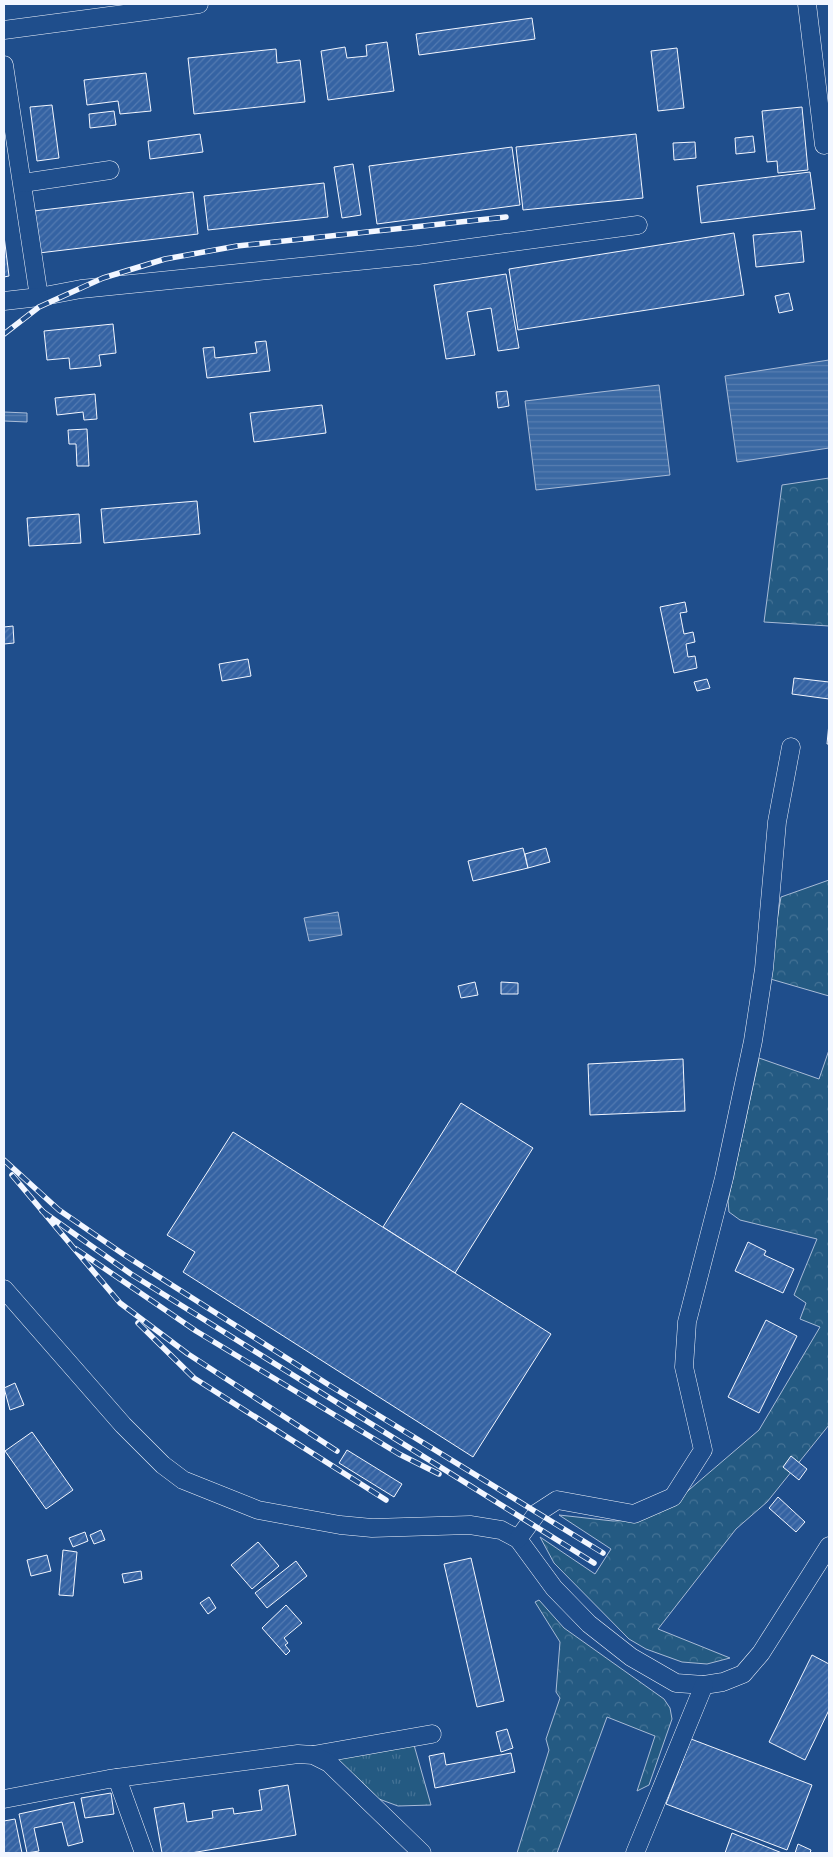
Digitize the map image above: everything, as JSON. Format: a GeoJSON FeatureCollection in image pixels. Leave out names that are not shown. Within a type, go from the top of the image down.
{"type":"FeatureCollection","features":[{"type":"Feature","properties":{"kind":"street"},"geometry":{"type":"LineString","coordinates":[[4,30],[199,4]]}},
{"type":"Feature","properties":{"kind":"street"},"geometry":{"type":"LineString","coordinates":[[807,4],[824,145]]}},
{"type":"Feature","properties":{"kind":"street"},"geometry":{"type":"LineString","coordinates":[[4,65],[39,297]]}},
{"type":"Feature","properties":{"kind":"street"},"geometry":{"type":"LineString","coordinates":[[23,183],[110,170]]}},
{"type":"Feature","properties":{"kind":"street"},"geometry":{"type":"LineString","coordinates":[[4,301],[81,289],[418,255],[638,225]]}},
{"type":"Feature","properties":{"kind":"street"},"geometry":{"type":"LineString","coordinates":[[518,1540],[537,1513],[557,1500],[634,1514],[673,1497],[703,1450],[684,1367],[687,1322],[724,1178],[753,1042],[764,969],[777,822],[791,747]]}},
{"type":"Feature","properties":{"kind":"street"},"geometry":{"type":"LineString","coordinates":[[4,1289],[123,1425],[182,1480],[258,1510],[340,1525],[372,1528],[490,1527],[501,1530],[518,1540],[554,1588],[589,1624],[656,1673],[676,1683],[704,1685],[723,1682],[743,1674],[761,1653],[829,1546]]}},
{"type":"Feature","properties":{"kind":"street"},"geometry":{"type":"LineString","coordinates":[[635,1853],[704,1685]]}},
{"type":"Feature","properties":{"kind":"street"},"geometry":{"type":"LineString","coordinates":[[4,1799],[117,1778],[298,1754],[313,1755],[432,1734]]}},
{"type":"Feature","properties":{"kind":"street"},"geometry":{"type":"LineString","coordinates":[[313,1755],[329,1763],[422,1853]]}},
{"type":"Feature","properties":{"kind":"street"},"geometry":{"type":"LineString","coordinates":[[117,1778],[144,1853]]}},
{"type":"Feature","properties":{"kind":"green space"},"geometry":{"type":"Polygon","coordinates":[[[829,478],[829,626],[764,622],[782,485],[829,478]]]}},
{"type":"Feature","properties":{"kind":"green space"},"geometry":{"type":"Polygon","coordinates":[[[829,880],[829,996],[767,978],[781,897],[829,880]]]}},
{"type":"Feature","properties":{"kind":"green space"},"geometry":{"type":"Polygon","coordinates":[[[829,1050],[829,1425],[767,1502],[736,1529],[658,1629],[730,1658],[707,1664],[682,1662],[646,1649],[629,1639],[554,1563],[540,1537],[595,1574],[611,1549],[559,1515],[613,1521],[639,1520],[669,1507],[759,1430],[820,1327],[800,1319],[806,1303],[794,1295],[817,1239],[740,1220],[729,1212],[728,1201],[759,1058],[819,1079],[829,1050]]]}},
{"type":"Feature","properties":{"kind":"green space"},"geometry":{"type":"Polygon","coordinates":[[[539,1600],[564,1628],[664,1699],[670,1708],[672,1719],[649,1785],[637,1791],[655,1736],[607,1717],[557,1853],[517,1853],[549,1750],[546,1739],[560,1698],[556,1692],[560,1642],[535,1602],[539,1600]]]}},
{"type":"Feature","properties":{"kind":"green space"},"geometry":{"type":"Polygon","coordinates":[[[414,1745],[431,1805],[398,1806],[379,1799],[336,1758],[414,1745]]]}},
{"type":"Feature","properties":{"kind":"shaded area"},"geometry":{"type":"Polygon","coordinates":[[[829,360],[829,448],[737,462],[725,376],[829,360]]]}},
{"type":"Feature","properties":{"kind":"shaded area"},"geometry":{"type":"Polygon","coordinates":[[[659,385],[670,475],[536,490],[525,401],[659,385]]]}},
{"type":"Feature","properties":{"kind":"shaded area"},"geometry":{"type":"Polygon","coordinates":[[[4,412],[27,413],[27,422],[4,421],[4,412]]]}},
{"type":"Feature","properties":{"kind":"shaded area"},"geometry":{"type":"Polygon","coordinates":[[[338,912],[342,935],[309,941],[304,918],[338,912]]]}},
{"type":"Feature","properties":{"kind":"building"},"geometry":{"type":"Polygon","coordinates":[[[532,18],[535,39],[419,55],[416,34],[532,18]]]}},
{"type":"Feature","properties":{"kind":"building"},"geometry":{"type":"Polygon","coordinates":[[[387,42],[394,91],[328,100],[321,51],[345,47],[347,58],[367,56],[366,45],[387,42]]]}},
{"type":"Feature","properties":{"kind":"building"},"geometry":{"type":"Polygon","coordinates":[[[677,48],[684,108],[658,111],[651,51],[677,48]]]}},
{"type":"Feature","properties":{"kind":"building"},"geometry":{"type":"Polygon","coordinates":[[[276,49],[277,63],[300,60],[305,102],[194,114],[188,58],[276,49]]]}},
{"type":"Feature","properties":{"kind":"building"},"geometry":{"type":"Polygon","coordinates":[[[146,73],[151,111],[120,114],[118,101],[87,105],[84,80],[146,73]]]}},
{"type":"Feature","properties":{"kind":"building"},"geometry":{"type":"Polygon","coordinates":[[[52,105],[59,158],[37,161],[30,107],[52,105]]]}},
{"type":"Feature","properties":{"kind":"building"},"geometry":{"type":"Polygon","coordinates":[[[802,107],[808,170],[778,173],[777,161],[767,162],[762,111],[802,107]]]}},
{"type":"Feature","properties":{"kind":"building"},"geometry":{"type":"Polygon","coordinates":[[[114,111],[116,125],[90,128],[89,114],[114,111]]]}},
{"type":"Feature","properties":{"kind":"building"},"geometry":{"type":"Polygon","coordinates":[[[200,134],[203,152],[150,159],[148,141],[200,134]]]}},
{"type":"Feature","properties":{"kind":"building"},"geometry":{"type":"Polygon","coordinates":[[[636,134],[643,198],[523,210],[516,147],[636,134]]]}},
{"type":"Feature","properties":{"kind":"building"},"geometry":{"type":"Polygon","coordinates":[[[753,136],[755,152],[736,154],[735,138],[753,136]]]}},
{"type":"Feature","properties":{"kind":"building"},"geometry":{"type":"Polygon","coordinates":[[[695,142],[696,158],[674,160],[673,143],[695,142]]]}},
{"type":"Feature","properties":{"kind":"building"},"geometry":{"type":"Polygon","coordinates":[[[512,147],[520,205],[377,224],[369,166],[512,147]]]}},
{"type":"Feature","properties":{"kind":"building"},"geometry":{"type":"Polygon","coordinates":[[[353,164],[361,215],[342,218],[334,167],[353,164]]]}},
{"type":"Feature","properties":{"kind":"building"},"geometry":{"type":"Polygon","coordinates":[[[810,172],[815,209],[701,223],[697,186],[810,172]]]}},
{"type":"Feature","properties":{"kind":"building"},"geometry":{"type":"Polygon","coordinates":[[[324,183],[328,217],[208,230],[204,196],[324,183]]]}},
{"type":"Feature","properties":{"kind":"building"},"geometry":{"type":"Polygon","coordinates":[[[193,192],[198,234],[39,253],[34,211],[193,192]]]}},
{"type":"Feature","properties":{"kind":"building"},"geometry":{"type":"Polygon","coordinates":[[[801,231],[804,262],[756,267],[753,235],[801,231]]]}},
{"type":"Feature","properties":{"kind":"building"},"geometry":{"type":"Polygon","coordinates":[[[734,233],[744,295],[518,330],[509,269],[734,233]]]}},
{"type":"Feature","properties":{"kind":"building"},"geometry":{"type":"Polygon","coordinates":[[[4,236],[9,276],[4,277],[4,236]]]}},
{"type":"Feature","properties":{"kind":"building"},"geometry":{"type":"Polygon","coordinates":[[[506,274],[519,348],[498,351],[491,308],[467,312],[475,355],[446,359],[434,285],[506,274]]]}},
{"type":"Feature","properties":{"kind":"building"},"geometry":{"type":"Polygon","coordinates":[[[789,293],[793,310],[779,313],[775,296],[789,293]]]}},
{"type":"Feature","properties":{"kind":"building"},"geometry":{"type":"Polygon","coordinates":[[[113,324],[116,353],[99,355],[101,366],[70,369],[69,358],[47,360],[44,331],[113,324]]]}},
{"type":"Feature","properties":{"kind":"building"},"geometry":{"type":"Polygon","coordinates":[[[266,341],[270,371],[207,378],[203,348],[214,347],[215,358],[257,353],[255,342],[266,341]]]}},
{"type":"Feature","properties":{"kind":"building"},"geometry":{"type":"Polygon","coordinates":[[[507,391],[509,406],[498,408],[496,392],[507,391]]]}},
{"type":"Feature","properties":{"kind":"building"},"geometry":{"type":"Polygon","coordinates":[[[95,394],[97,419],[84,420],[83,412],[57,415],[55,398],[95,394]]]}},
{"type":"Feature","properties":{"kind":"building"},"geometry":{"type":"Polygon","coordinates":[[[322,405],[326,433],[254,442],[250,413],[322,405]]]}},
{"type":"Feature","properties":{"kind":"building"},"geometry":{"type":"Polygon","coordinates":[[[87,429],[89,466],[77,466],[76,444],[69,444],[68,430],[87,429]]]}},
{"type":"Feature","properties":{"kind":"building"},"geometry":{"type":"Polygon","coordinates":[[[197,501],[200,534],[104,543],[101,509],[197,501]]]}},
{"type":"Feature","properties":{"kind":"building"},"geometry":{"type":"Polygon","coordinates":[[[79,514],[81,543],[29,546],[27,518],[79,514]]]}},
{"type":"Feature","properties":{"kind":"building"},"geometry":{"type":"Polygon","coordinates":[[[685,602],[687,612],[680,613],[684,634],[693,632],[695,642],[686,644],[688,657],[695,656],[697,668],[674,673],[660,607],[685,602]]]}},
{"type":"Feature","properties":{"kind":"building"},"geometry":{"type":"Polygon","coordinates":[[[13,626],[14,643],[4,644],[4,627],[13,626]]]}},
{"type":"Feature","properties":{"kind":"building"},"geometry":{"type":"Polygon","coordinates":[[[248,659],[251,676],[222,681],[219,664],[248,659]]]}},
{"type":"Feature","properties":{"kind":"building"},"geometry":{"type":"Polygon","coordinates":[[[794,678],[829,682],[829,699],[792,694],[794,678]]]}},
{"type":"Feature","properties":{"kind":"building"},"geometry":{"type":"Polygon","coordinates":[[[707,679],[710,688],[697,691],[694,682],[707,679]]]}},
{"type":"Feature","properties":{"kind":"building"},"geometry":{"type":"Polygon","coordinates":[[[829,723],[829,744],[827,744],[829,723]]]}},
{"type":"Feature","properties":{"kind":"building"},"geometry":{"type":"Polygon","coordinates":[[[523,848],[528,868],[473,881],[468,861],[523,848]]]}},
{"type":"Feature","properties":{"kind":"building"},"geometry":{"type":"Polygon","coordinates":[[[546,848],[550,862],[528,868],[525,854],[546,848]]]}},
{"type":"Feature","properties":{"kind":"building"},"geometry":{"type":"Polygon","coordinates":[[[475,982],[478,995],[461,998],[458,986],[475,982]]]}},
{"type":"Feature","properties":{"kind":"building"},"geometry":{"type":"Polygon","coordinates":[[[501,982],[518,983],[518,994],[501,994],[501,982]]]}},
{"type":"Feature","properties":{"kind":"building"},"geometry":{"type":"Polygon","coordinates":[[[683,1059],[685,1111],[590,1115],[588,1064],[683,1059]]]}},
{"type":"Feature","properties":{"kind":"building"},"geometry":{"type":"Polygon","coordinates":[[[461,1103],[533,1148],[455,1273],[383,1227],[461,1103]]]}},
{"type":"Feature","properties":{"kind":"building"},"geometry":{"type":"Polygon","coordinates":[[[233,1132],[551,1334],[473,1457],[183,1272],[195,1252],[167,1235],[233,1132]]]}},
{"type":"Feature","properties":{"kind":"building"},"geometry":{"type":"Polygon","coordinates":[[[748,1242],[766,1251],[764,1255],[794,1269],[783,1293],[735,1271],[748,1242]]]}},
{"type":"Feature","properties":{"kind":"building"},"geometry":{"type":"Polygon","coordinates":[[[766,1320],[797,1336],[759,1413],[728,1397],[766,1320]]]}},
{"type":"Feature","properties":{"kind":"building"},"geometry":{"type":"Polygon","coordinates":[[[15,1383],[24,1405],[10,1410],[4,1388],[15,1383]]]}},
{"type":"Feature","properties":{"kind":"building"},"geometry":{"type":"Polygon","coordinates":[[[32,1432],[73,1490],[46,1509],[5,1451],[32,1432]]]}},
{"type":"Feature","properties":{"kind":"building"},"geometry":{"type":"Polygon","coordinates":[[[347,1450],[402,1484],[394,1497],[339,1463],[347,1450]]]}},
{"type":"Feature","properties":{"kind":"building"},"geometry":{"type":"Polygon","coordinates":[[[791,1456],[807,1469],[799,1480],[783,1467],[791,1456]]]}},
{"type":"Feature","properties":{"kind":"building"},"geometry":{"type":"Polygon","coordinates":[[[778,1497],[805,1522],[796,1532],[769,1508],[778,1497]]]}},
{"type":"Feature","properties":{"kind":"building"},"geometry":{"type":"Polygon","coordinates":[[[101,1530],[105,1540],[94,1544],[90,1535],[101,1530]]]}},
{"type":"Feature","properties":{"kind":"building"},"geometry":{"type":"Polygon","coordinates":[[[85,1532],[88,1541],[73,1547],[69,1538],[85,1532]]]}},
{"type":"Feature","properties":{"kind":"building"},"geometry":{"type":"Polygon","coordinates":[[[258,1542],[279,1566],[252,1589],[231,1565],[258,1542]]]}},
{"type":"Feature","properties":{"kind":"building"},"geometry":{"type":"Polygon","coordinates":[[[63,1550],[77,1552],[73,1596],[59,1595],[63,1550]]]}},
{"type":"Feature","properties":{"kind":"building"},"geometry":{"type":"Polygon","coordinates":[[[47,1555],[51,1571],[31,1576],[27,1560],[47,1555]]]}},
{"type":"Feature","properties":{"kind":"building"},"geometry":{"type":"Polygon","coordinates":[[[471,1558],[504,1701],[477,1707],[444,1564],[471,1558]]]}},
{"type":"Feature","properties":{"kind":"building"},"geometry":{"type":"Polygon","coordinates":[[[296,1561],[307,1576],[267,1608],[255,1593],[296,1561]]]}},
{"type":"Feature","properties":{"kind":"building"},"geometry":{"type":"Polygon","coordinates":[[[141,1571],[142,1579],[124,1583],[122,1574],[141,1571]]]}},
{"type":"Feature","properties":{"kind":"building"},"geometry":{"type":"Polygon","coordinates":[[[209,1597],[216,1608],[208,1614],[200,1603],[209,1597]]]}},
{"type":"Feature","properties":{"kind":"building"},"geometry":{"type":"Polygon","coordinates":[[[286,1605],[302,1623],[284,1638],[288,1643],[285,1645],[290,1651],[286,1655],[262,1628],[286,1605]]]}},
{"type":"Feature","properties":{"kind":"building"},"geometry":{"type":"Polygon","coordinates":[[[812,1655],[829,1664],[829,1710],[805,1760],[769,1742],[812,1655]]]}},
{"type":"Feature","properties":{"kind":"building"},"geometry":{"type":"Polygon","coordinates":[[[507,1729],[513,1748],[501,1752],[496,1732],[507,1729]]]}},
{"type":"Feature","properties":{"kind":"building"},"geometry":{"type":"Polygon","coordinates":[[[691,1739],[812,1785],[787,1850],[666,1804],[691,1739]]]}},
{"type":"Feature","properties":{"kind":"building"},"geometry":{"type":"Polygon","coordinates":[[[444,1753],[446,1765],[511,1753],[515,1772],[435,1788],[429,1756],[444,1753]]]}},
{"type":"Feature","properties":{"kind":"building"},"geometry":{"type":"Polygon","coordinates":[[[288,1785],[296,1835],[191,1853],[162,1853],[154,1808],[184,1803],[187,1822],[213,1818],[212,1811],[233,1808],[234,1814],[262,1810],[259,1790],[288,1785]]]}},
{"type":"Feature","properties":{"kind":"building"},"geometry":{"type":"Polygon","coordinates":[[[111,1793],[114,1814],[85,1818],[81,1798],[111,1793]]]}},
{"type":"Feature","properties":{"kind":"building"},"geometry":{"type":"Polygon","coordinates":[[[74,1802],[83,1842],[68,1846],[62,1822],[34,1828],[39,1851],[27,1853],[19,1814],[74,1802]]]}},
{"type":"Feature","properties":{"kind":"building"},"geometry":{"type":"Polygon","coordinates":[[[15,1819],[22,1853],[4,1853],[4,1821],[15,1819]]]}},
{"type":"Feature","properties":{"kind":"building"},"geometry":{"type":"Polygon","coordinates":[[[732,1833],[782,1853],[725,1853],[732,1833]]]}},
{"type":"Feature","properties":{"kind":"building"},"geometry":{"type":"Polygon","coordinates":[[[798,1844],[811,1850],[810,1853],[795,1853],[798,1844]]]}},
{"type":"Feature","properties":{"kind":"railway"},"geometry":{"type":"LineString","coordinates":[[4,334],[39,307],[103,278],[165,259],[237,246],[506,217]]}},
{"type":"Feature","properties":{"kind":"railway"},"geometry":{"type":"LineString","coordinates":[[4,1160],[59,1210],[123,1254],[329,1385],[603,1553]]}},
{"type":"Feature","properties":{"kind":"railway"},"geometry":{"type":"LineString","coordinates":[[12,1175],[120,1303],[188,1354],[337,1451]]}},
{"type":"Feature","properties":{"kind":"railway"},"geometry":{"type":"LineString","coordinates":[[42,1211],[131,1274],[594,1563]]}},
{"type":"Feature","properties":{"kind":"railway"},"geometry":{"type":"LineString","coordinates":[[76,1249],[196,1331],[399,1454],[439,1474]]}},
{"type":"Feature","properties":{"kind":"railway"},"geometry":{"type":"LineString","coordinates":[[138,1323],[194,1378],[386,1500]]}}]}
